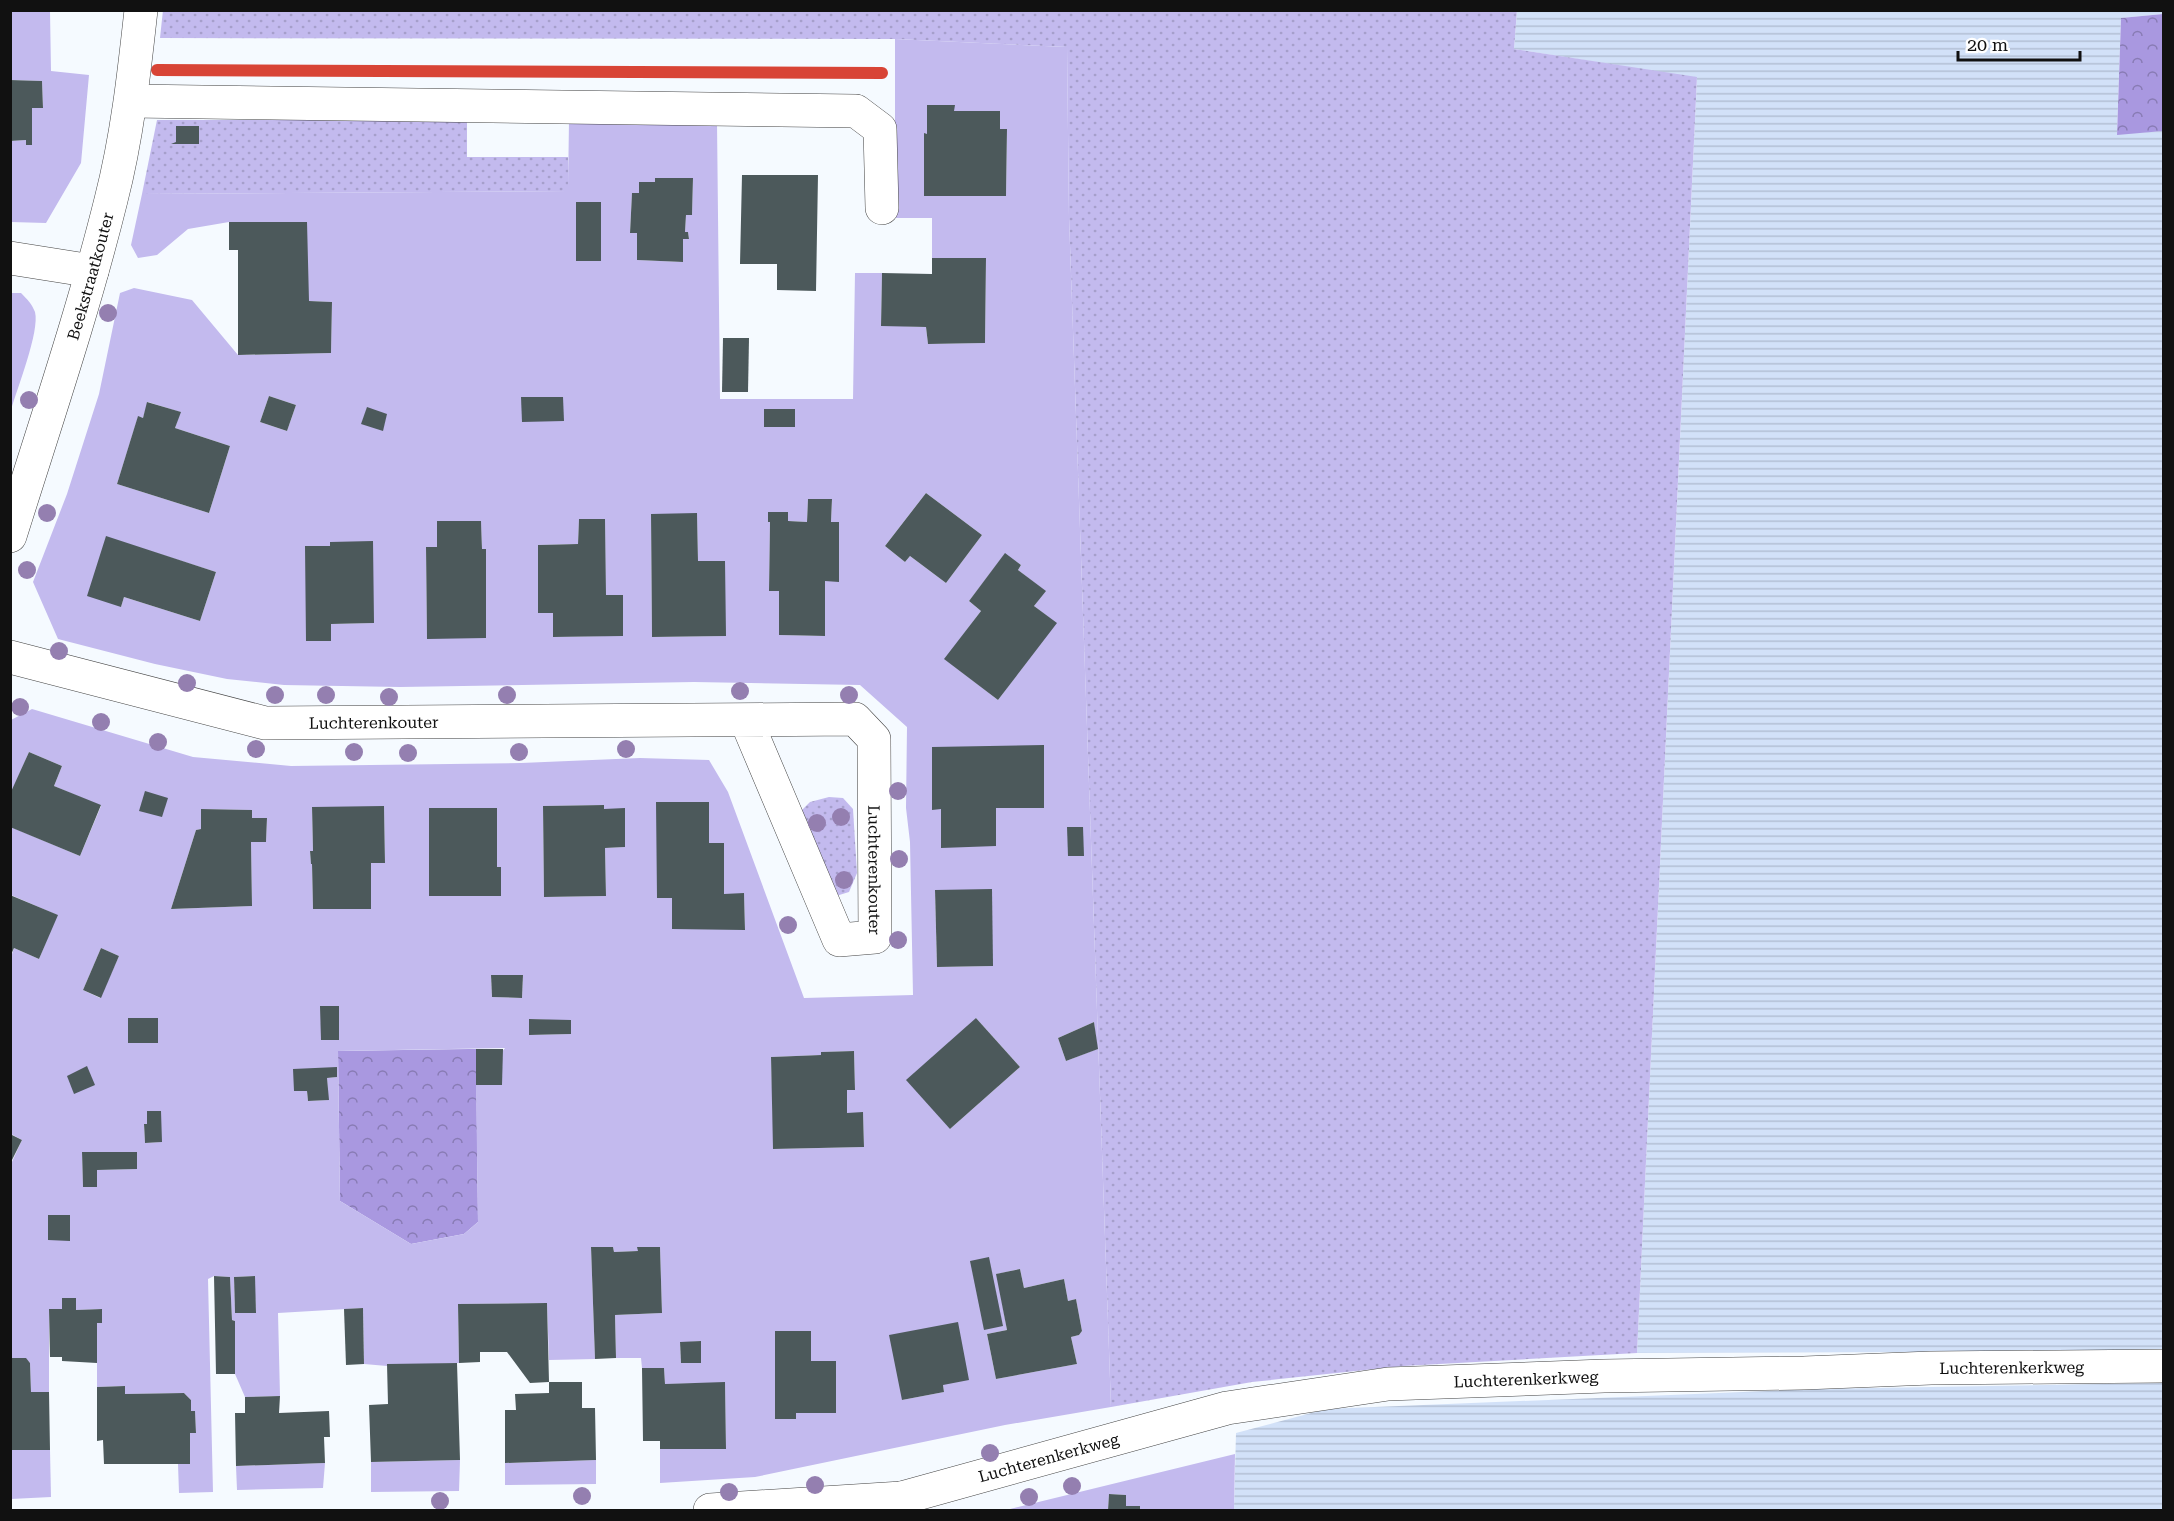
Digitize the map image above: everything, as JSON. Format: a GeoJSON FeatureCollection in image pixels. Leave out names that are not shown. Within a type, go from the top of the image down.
{"type":"FeatureCollection","features":[{"type":"Feature","properties":{"kind":"street","name":"Beekstraatkouter"},"geometry":{"type":"LineString","coordinates":[[10,536],[92,271],[112,198],[131,101],[141,10]]}},
{"type":"Feature","properties":{"kind":"street"},"geometry":{"type":"LineString","coordinates":[[131,101],[856,111],[880,129],[882,208]]}},
{"type":"Feature","properties":{"kind":"street"},"geometry":{"type":"LineString","coordinates":[[10,258],[92,271]]}},
{"type":"Feature","properties":{"kind":"street","name":"Luchterenkouter"},"geometry":{"type":"LineString","coordinates":[[10,657],[265,723],[855,719],[874,738],[875,937],[839,939],[746,720]]}},
{"type":"Feature","properties":{"kind":"street","name":"Luchterenkerkweg"},"geometry":{"type":"LineString","coordinates":[[710,1510],[902,1504],[1227,1408],[1388,1384],[1931,1368],[2163,1366]]}},
{"type":"Feature","properties":{"kind":"shaded area"},"geometry":{"type":"Polygon","coordinates":[[[163,10],[1517,10],[1514,49],[1697,77],[1637,1353],[1403,1366],[1252,1382],[1111,1407],[1069,217],[1067,47],[895,39],[160,38],[163,10]]]}},
{"type":"Feature","properties":{"kind":"shaded area"},"geometry":{"type":"Polygon","coordinates":[[[11,11],[50,11],[51,71],[89,75],[81,163],[46,223],[11,222],[11,141],[26,140],[26,145],[32,108],[43,107],[42,81],[11,80],[11,11]]]}},
{"type":"Feature","properties":{"kind":"shaded area"},"geometry":{"type":"Polygon","coordinates":[[[1517,11],[2163,11],[2163,14],[2121,18],[2117,134],[2163,131],[2163,1351],[1637,1353],[1697,78],[1514,49],[1517,11]]]}},
{"type":"Feature","properties":{"kind":"shaded area"},"geometry":{"type":"Polygon","coordinates":[[[895,39],[1067,47],[1069,217],[1111,1407],[1005,1425],[755,1477],[660,1483],[660,1449],[726,1449],[725,1383],[665,1384],[664,1368],[642,1368],[641,1358],[616,1358],[615,1315],[662,1313],[660,1247],[638,1247],[638,1251],[614,1252],[613,1247],[591,1247],[595,1359],[549,1360],[547,1303],[458,1304],[459,1363],[387,1366],[364,1364],[363,1308],[278,1313],[280,1396],[245,1397],[235,1374],[235,1321],[232,1320],[230,1277],[214,1276],[208,1279],[213,1492],[179,1493],[178,1464],[190,1433],[196,1433],[195,1412],[191,1411],[191,1400],[184,1393],[125,1394],[125,1386],[97,1387],[97,1323],[102,1322],[102,1309],[76,1310],[76,1299],[62,1309],[49,1309],[49,1392],[31,1392],[30,1363],[25,1358],[11,1358],[11,1164],[22,1140],[11,1134],[11,957],[14,948],[39,959],[57,915],[11,895],[11,827],[80,856],[101,806],[54,786],[62,766],[29,752],[11,794],[11,720],[32,709],[193,757],[291,766],[521,763],[640,758],[709,760],[728,792],[804,998],[913,995],[910,842],[906,808],[907,727],[860,685],[694,682],[400,687],[284,685],[227,679],[155,664],[58,639],[33,582],[67,494],[99,394],[120,293],[134,288],[192,300],[238,355],[331,353],[332,302],[309,301],[229,222],[188,229],[157,255],[138,258],[131,245],[142,194],[568,191],[569,120],[717,123],[720,399],[853,399],[855,273],[882,273],[881,325],[926,327],[928,344],[985,343],[986,258],[932,258],[932,218],[895,218],[895,39]],[[927,105],[927,134],[924,134],[924,196],[1006,196],[1007,129],[1000,129],[1000,111],[954,111],[954,105],[927,105]],[[655,178],[655,182],[639,182],[639,193],[632,194],[630,232],[637,233],[637,260],[683,262],[683,239],[689,239],[688,232],[685,232],[686,215],[692,215],[693,178],[655,178]],[[576,202],[576,261],[601,261],[601,202],[576,202]],[[269,396],[260,422],[287,431],[296,405],[269,396]],[[148,402],[143,418],[138,417],[117,484],[209,513],[230,446],[175,428],[180,412],[148,402]],[[764,409],[764,427],[795,427],[794,409],[764,409]],[[926,493],[885,546],[905,562],[910,556],[946,583],[982,535],[926,493]],[[808,499],[807,522],[788,521],[788,512],[768,512],[770,522],[769,591],[779,591],[779,635],[824,636],[825,581],[839,581],[839,523],[831,522],[832,500],[808,499]],[[651,514],[652,637],[725,636],[725,561],[698,561],[697,514],[651,514]],[[579,519],[578,544],[538,545],[538,613],[553,613],[553,637],[606,636],[605,519],[579,519]],[[437,521],[437,547],[426,548],[427,638],[486,638],[486,550],[482,549],[481,522],[437,521]],[[106,537],[121,607],[124,597],[200,621],[216,572],[106,537]],[[330,542],[331,624],[373,623],[373,542],[330,542]],[[1005,554],[969,601],[981,611],[945,659],[998,700],[1056,623],[1034,606],[1045,591],[1018,570],[1021,565],[1005,554]],[[656,802],[672,898],[672,929],[745,929],[744,894],[724,894],[709,843],[708,802],[656,802]],[[604,805],[543,806],[544,897],[606,896],[605,848],[625,847],[625,809],[604,809],[604,805]],[[312,807],[313,851],[310,851],[313,909],[371,909],[371,863],[385,863],[384,807],[312,807]],[[429,808],[429,896],[501,896],[501,867],[497,867],[496,808],[429,808]],[[201,809],[201,829],[196,830],[171,909],[252,906],[251,842],[266,842],[267,818],[252,818],[251,810],[201,809]],[[935,890],[937,967],[993,966],[935,890]],[[101,948],[83,990],[100,998],[119,956],[101,948]],[[491,975],[492,997],[522,998],[523,975],[491,975]],[[339,1006],[321,1040],[339,1039],[339,1006]],[[128,1018],[128,1043],[158,1043],[158,1018],[128,1018]],[[976,1018],[950,1129],[1020,1067],[976,1018]],[[529,1019],[529,1035],[571,1034],[570,1021],[529,1019]],[[1094,1022],[1058,1038],[1066,1061],[1097,1049],[1094,1022]],[[505,1048],[338,1051],[340,1201],[411,1244],[464,1234],[478,1222],[476,1085],[505,1048]],[[854,1051],[771,1057],[774,1149],[864,1147],[863,1113],[847,1113],[847,1090],[855,1090],[854,1051]],[[337,1067],[307,1091],[308,1101],[328,1100],[327,1078],[337,1077],[337,1067]],[[147,1111],[147,1124],[144,1125],[145,1143],[161,1142],[161,1112],[147,1111]],[[82,1152],[83,1187],[97,1186],[97,1170],[136,1169],[137,1152],[82,1152]],[[1020,1269],[997,1274],[1007,1330],[987,1334],[996,1379],[1077,1364],[1071,1337],[1079,1335],[1082,1331],[1076,1299],[1068,1301],[1064,1279],[1024,1288],[1020,1269]],[[254,1276],[234,1277],[235,1313],[256,1313],[254,1276]],[[958,1322],[902,1400],[944,1392],[943,1385],[958,1322]],[[775,1331],[775,1418],[795,1419],[796,1413],[836,1413],[836,1361],[811,1361],[811,1331],[775,1331]],[[701,1341],[680,1343],[681,1363],[701,1363],[701,1341]]]}},
{"type":"Feature","properties":{"kind":"shaded area"},"geometry":{"type":"Polygon","coordinates":[[[157,120],[467,120],[467,157],[568,157],[569,191],[142,194],[157,120]]]}},
{"type":"Feature","properties":{"kind":"shaded area"},"geometry":{"type":"Polygon","coordinates":[[[11,293],[21,293],[32,306],[36,321],[31,346],[11,410],[11,293]]]}},
{"type":"Feature","properties":{"kind":"shaded area"},"geometry":{"type":"Polygon","coordinates":[[[829,797],[843,798],[853,809],[857,873],[849,892],[836,896],[800,812],[810,802],[829,797]]]}},
{"type":"Feature","properties":{"kind":"shaded area"},"geometry":{"type":"Polygon","coordinates":[[[2163,1383],[2163,1510],[1234,1510],[1236,1433],[1326,1409],[1817,1389],[2163,1383]]]}},
{"type":"Feature","properties":{"kind":"shaded area"},"geometry":{"type":"Polygon","coordinates":[[[11,1450],[50,1450],[51,1497],[11,1499],[11,1450]]]}},
{"type":"Feature","properties":{"kind":"shaded area"},"geometry":{"type":"Polygon","coordinates":[[[1235,1454],[1234,1510],[1140,1510],[1140,1506],[1126,1506],[1126,1495],[1109,1494],[1108,1510],[1006,1510],[1235,1454]]]}},
{"type":"Feature","properties":{"kind":"shaded area"},"geometry":{"type":"Polygon","coordinates":[[[460,1460],[459,1491],[371,1492],[371,1462],[460,1460]]]}},
{"type":"Feature","properties":{"kind":"shaded area"},"geometry":{"type":"Polygon","coordinates":[[[596,1460],[596,1484],[505,1485],[505,1463],[596,1460]]]}},
{"type":"Feature","properties":{"kind":"shaded area"},"geometry":{"type":"Polygon","coordinates":[[[325,1463],[323,1488],[237,1490],[236,1466],[325,1463]]]}},
{"type":"Feature","properties":{"kind":"green space"},"geometry":{"type":"Polygon","coordinates":[[[2163,14],[2163,131],[2117,135],[2121,18],[2163,14]]]}},
{"type":"Feature","properties":{"kind":"green space"},"geometry":{"type":"Polygon","coordinates":[[[476,1049],[478,1222],[464,1234],[411,1244],[340,1201],[338,1051],[476,1049]]]}},
{"type":"Feature","properties":{"kind":"building"},"geometry":{"type":"Polygon","coordinates":[[[10,80],[42,81],[43,108],[32,108],[32,145],[26,145],[26,140],[10,141],[10,80]]]}},
{"type":"Feature","properties":{"kind":"building"},"geometry":{"type":"Polygon","coordinates":[[[927,105],[955,105],[954,111],[1000,111],[1000,129],[1007,129],[1006,196],[924,196],[924,133],[927,134],[927,105]]]}},
{"type":"Feature","properties":{"kind":"building"},"geometry":{"type":"Polygon","coordinates":[[[176,126],[199,126],[199,144],[171,144],[176,142],[176,126]]]}},
{"type":"Feature","properties":{"kind":"building"},"geometry":{"type":"Polygon","coordinates":[[[742,175],[818,175],[816,291],[777,290],[777,264],[740,264],[742,175]]]}},
{"type":"Feature","properties":{"kind":"building"},"geometry":{"type":"Polygon","coordinates":[[[655,178],[693,178],[692,215],[686,215],[685,232],[688,232],[689,239],[683,239],[683,262],[637,260],[637,233],[630,233],[632,193],[639,193],[639,182],[655,182],[655,178]]]}},
{"type":"Feature","properties":{"kind":"building"},"geometry":{"type":"Polygon","coordinates":[[[576,202],[601,202],[601,261],[576,261],[576,202]]]}},
{"type":"Feature","properties":{"kind":"building"},"geometry":{"type":"Polygon","coordinates":[[[229,222],[307,222],[309,301],[332,302],[331,353],[238,355],[238,250],[229,250],[229,222]]]}},
{"type":"Feature","properties":{"kind":"building"},"geometry":{"type":"Polygon","coordinates":[[[932,258],[986,258],[985,343],[928,344],[926,327],[881,326],[882,273],[932,274],[932,258]]]}},
{"type":"Feature","properties":{"kind":"building"},"geometry":{"type":"Polygon","coordinates":[[[723,338],[749,338],[748,392],[722,392],[723,338]]]}},
{"type":"Feature","properties":{"kind":"building"},"geometry":{"type":"Polygon","coordinates":[[[269,396],[296,405],[287,431],[260,422],[269,396]]]}},
{"type":"Feature","properties":{"kind":"building"},"geometry":{"type":"Polygon","coordinates":[[[521,397],[563,397],[564,421],[522,422],[521,397]]]}},
{"type":"Feature","properties":{"kind":"building"},"geometry":{"type":"Polygon","coordinates":[[[147,402],[181,412],[175,428],[230,446],[209,513],[117,484],[138,416],[143,418],[147,402]]]}},
{"type":"Feature","properties":{"kind":"building"},"geometry":{"type":"Polygon","coordinates":[[[367,407],[387,414],[383,431],[361,424],[367,407]]]}},
{"type":"Feature","properties":{"kind":"building"},"geometry":{"type":"Polygon","coordinates":[[[764,409],[795,409],[795,427],[764,427],[764,409]]]}},
{"type":"Feature","properties":{"kind":"building"},"geometry":{"type":"Polygon","coordinates":[[[926,493],[982,535],[946,583],[910,556],[905,562],[885,546],[926,493]]]}},
{"type":"Feature","properties":{"kind":"building"},"geometry":{"type":"Polygon","coordinates":[[[808,499],[832,499],[831,522],[839,522],[839,582],[825,581],[825,636],[779,635],[779,591],[769,591],[770,522],[768,522],[768,512],[788,512],[788,521],[807,522],[808,499]]]}},
{"type":"Feature","properties":{"kind":"building"},"geometry":{"type":"Polygon","coordinates":[[[697,513],[698,561],[725,561],[726,636],[652,637],[651,514],[697,513]]]}},
{"type":"Feature","properties":{"kind":"building"},"geometry":{"type":"Polygon","coordinates":[[[579,519],[605,519],[606,595],[623,595],[623,636],[553,637],[553,613],[538,613],[538,545],[578,544],[579,519]]]}},
{"type":"Feature","properties":{"kind":"building"},"geometry":{"type":"Polygon","coordinates":[[[437,521],[481,521],[482,549],[486,549],[486,638],[427,639],[426,547],[437,547],[437,521]]]}},
{"type":"Feature","properties":{"kind":"building"},"geometry":{"type":"Polygon","coordinates":[[[106,536],[216,572],[200,621],[124,597],[121,607],[87,596],[106,536]]]}},
{"type":"Feature","properties":{"kind":"building"},"geometry":{"type":"Polygon","coordinates":[[[373,541],[374,623],[331,624],[331,641],[306,641],[305,546],[330,546],[330,542],[373,541]]]}},
{"type":"Feature","properties":{"kind":"building"},"geometry":{"type":"Polygon","coordinates":[[[1005,553],[1021,565],[1018,570],[1046,591],[1034,606],[1057,623],[998,700],[944,659],[981,611],[969,601],[1005,553]]]}},
{"type":"Feature","properties":{"kind":"building"},"geometry":{"type":"Polygon","coordinates":[[[1044,745],[1044,808],[996,808],[996,846],[941,848],[941,809],[932,810],[932,747],[1044,745]]]}},
{"type":"Feature","properties":{"kind":"building"},"geometry":{"type":"Polygon","coordinates":[[[29,752],[62,766],[54,786],[101,805],[80,856],[10,827],[10,794],[29,752]]]}},
{"type":"Feature","properties":{"kind":"building"},"geometry":{"type":"Polygon","coordinates":[[[145,791],[168,798],[162,817],[139,811],[145,791]]]}},
{"type":"Feature","properties":{"kind":"building"},"geometry":{"type":"Polygon","coordinates":[[[656,802],[709,802],[709,843],[724,843],[724,894],[744,893],[745,930],[672,929],[672,898],[657,898],[656,802]]]}},
{"type":"Feature","properties":{"kind":"building"},"geometry":{"type":"Polygon","coordinates":[[[604,805],[604,809],[625,808],[625,847],[605,848],[606,896],[544,897],[543,806],[604,805]]]}},
{"type":"Feature","properties":{"kind":"building"},"geometry":{"type":"Polygon","coordinates":[[[384,806],[385,863],[371,863],[371,909],[313,909],[310,851],[313,851],[312,807],[384,806]]]}},
{"type":"Feature","properties":{"kind":"building"},"geometry":{"type":"Polygon","coordinates":[[[429,808],[497,808],[497,867],[501,867],[501,896],[429,896],[429,808]]]}},
{"type":"Feature","properties":{"kind":"building"},"geometry":{"type":"Polygon","coordinates":[[[201,809],[252,810],[252,818],[267,818],[266,842],[251,842],[252,906],[171,909],[196,830],[201,829],[201,809]]]}},
{"type":"Feature","properties":{"kind":"building"},"geometry":{"type":"Polygon","coordinates":[[[1067,827],[1083,827],[1084,856],[1068,856],[1067,827]]]}},
{"type":"Feature","properties":{"kind":"building"},"geometry":{"type":"Polygon","coordinates":[[[992,889],[993,966],[937,967],[935,890],[992,889]]]}},
{"type":"Feature","properties":{"kind":"building"},"geometry":{"type":"Polygon","coordinates":[[[10,895],[58,915],[39,959],[14,948],[10,957],[10,895]]]}},
{"type":"Feature","properties":{"kind":"building"},"geometry":{"type":"Polygon","coordinates":[[[101,948],[119,956],[101,998],[83,990],[101,948]]]}},
{"type":"Feature","properties":{"kind":"building"},"geometry":{"type":"Polygon","coordinates":[[[491,975],[523,975],[522,998],[492,997],[491,975]]]}},
{"type":"Feature","properties":{"kind":"building"},"geometry":{"type":"Polygon","coordinates":[[[320,1006],[339,1006],[339,1040],[321,1040],[320,1006]]]}},
{"type":"Feature","properties":{"kind":"building"},"geometry":{"type":"Polygon","coordinates":[[[128,1018],[158,1018],[158,1043],[128,1043],[128,1018]]]}},
{"type":"Feature","properties":{"kind":"building"},"geometry":{"type":"Polygon","coordinates":[[[976,1018],[1020,1067],[950,1129],[906,1080],[976,1018]]]}},
{"type":"Feature","properties":{"kind":"building"},"geometry":{"type":"Polygon","coordinates":[[[529,1019],[571,1020],[571,1034],[529,1035],[529,1019]]]}},
{"type":"Feature","properties":{"kind":"building"},"geometry":{"type":"Polygon","coordinates":[[[1094,1022],[1098,1049],[1066,1061],[1058,1038],[1094,1022]]]}},
{"type":"Feature","properties":{"kind":"building"},"geometry":{"type":"Polygon","coordinates":[[[476,1049],[503,1049],[502,1085],[476,1085],[476,1049]]]}},
{"type":"Feature","properties":{"kind":"building"},"geometry":{"type":"Polygon","coordinates":[[[854,1051],[855,1090],[847,1090],[847,1113],[863,1112],[864,1147],[773,1149],[771,1057],[854,1051]]]}},
{"type":"Feature","properties":{"kind":"building"},"geometry":{"type":"Polygon","coordinates":[[[87,1066],[95,1085],[74,1094],[67,1076],[87,1066]]]}},
{"type":"Feature","properties":{"kind":"building"},"geometry":{"type":"Polygon","coordinates":[[[337,1067],[337,1077],[327,1078],[329,1100],[308,1101],[307,1091],[294,1091],[293,1069],[337,1067]]]}},
{"type":"Feature","properties":{"kind":"building"},"geometry":{"type":"Polygon","coordinates":[[[147,1111],[161,1111],[162,1142],[145,1143],[144,1124],[147,1124],[147,1111]]]}},
{"type":"Feature","properties":{"kind":"building"},"geometry":{"type":"Polygon","coordinates":[[[10,1134],[22,1140],[10,1164],[10,1134]]]}},
{"type":"Feature","properties":{"kind":"building"},"geometry":{"type":"Polygon","coordinates":[[[82,1152],[137,1152],[137,1169],[97,1170],[97,1187],[83,1187],[82,1152]]]}},
{"type":"Feature","properties":{"kind":"building"},"geometry":{"type":"Polygon","coordinates":[[[48,1215],[70,1215],[70,1241],[48,1240],[48,1215]]]}},
{"type":"Feature","properties":{"kind":"building"},"geometry":{"type":"Polygon","coordinates":[[[591,1247],[613,1247],[614,1252],[638,1251],[637,1247],[660,1247],[662,1313],[615,1315],[616,1358],[595,1359],[591,1247]]]}},
{"type":"Feature","properties":{"kind":"building"},"geometry":{"type":"Polygon","coordinates":[[[989,1257],[1003,1326],[984,1330],[970,1261],[989,1257]]]}},
{"type":"Feature","properties":{"kind":"building"},"geometry":{"type":"Polygon","coordinates":[[[1020,1269],[1024,1288],[1064,1279],[1068,1301],[1076,1299],[1082,1331],[1079,1335],[1071,1337],[1077,1364],[996,1379],[987,1334],[1007,1330],[996,1274],[1020,1269]]]}},
{"type":"Feature","properties":{"kind":"building"},"geometry":{"type":"Polygon","coordinates":[[[214,1276],[230,1277],[232,1320],[235,1321],[235,1374],[216,1374],[214,1276]]]}},
{"type":"Feature","properties":{"kind":"building"},"geometry":{"type":"Polygon","coordinates":[[[255,1276],[256,1313],[235,1313],[234,1277],[255,1276]]]}},
{"type":"Feature","properties":{"kind":"building"},"geometry":{"type":"Polygon","coordinates":[[[62,1298],[76,1298],[76,1310],[102,1309],[102,1323],[97,1323],[97,1363],[62,1361],[62,1357],[50,1357],[49,1309],[62,1309],[62,1298]]]}},
{"type":"Feature","properties":{"kind":"building"},"geometry":{"type":"Polygon","coordinates":[[[547,1303],[549,1382],[530,1383],[507,1352],[480,1352],[480,1362],[459,1363],[458,1304],[547,1303]]]}},
{"type":"Feature","properties":{"kind":"building"},"geometry":{"type":"Polygon","coordinates":[[[363,1308],[364,1364],[346,1365],[344,1309],[363,1308]]]}},
{"type":"Feature","properties":{"kind":"building"},"geometry":{"type":"Polygon","coordinates":[[[958,1322],[969,1380],[943,1385],[944,1392],[902,1400],[889,1335],[958,1322]]]}},
{"type":"Feature","properties":{"kind":"building"},"geometry":{"type":"Polygon","coordinates":[[[775,1331],[811,1331],[811,1361],[836,1361],[836,1413],[796,1413],[796,1419],[775,1419],[775,1331]]]}},
{"type":"Feature","properties":{"kind":"building"},"geometry":{"type":"Polygon","coordinates":[[[701,1341],[701,1363],[681,1363],[680,1342],[701,1341]]]}},
{"type":"Feature","properties":{"kind":"building"},"geometry":{"type":"Polygon","coordinates":[[[10,1358],[26,1358],[30,1363],[31,1392],[49,1392],[50,1450],[10,1450],[10,1358]]]}},
{"type":"Feature","properties":{"kind":"building"},"geometry":{"type":"Polygon","coordinates":[[[457,1363],[460,1460],[371,1462],[369,1405],[388,1404],[387,1364],[457,1363]]]}},
{"type":"Feature","properties":{"kind":"building"},"geometry":{"type":"Polygon","coordinates":[[[642,1368],[664,1368],[665,1384],[725,1382],[726,1449],[660,1449],[660,1441],[643,1441],[642,1368]]]}},
{"type":"Feature","properties":{"kind":"building"},"geometry":{"type":"Polygon","coordinates":[[[549,1382],[582,1382],[582,1408],[595,1408],[596,1460],[505,1463],[505,1410],[516,1410],[515,1394],[549,1393],[549,1382]]]}},
{"type":"Feature","properties":{"kind":"building"},"geometry":{"type":"Polygon","coordinates":[[[125,1386],[125,1394],[184,1393],[191,1400],[191,1411],[195,1411],[196,1433],[190,1433],[190,1464],[104,1464],[103,1440],[97,1441],[97,1387],[125,1386]]]}},
{"type":"Feature","properties":{"kind":"building"},"geometry":{"type":"Polygon","coordinates":[[[280,1396],[279,1413],[329,1411],[330,1437],[324,1437],[325,1463],[236,1466],[235,1413],[245,1413],[245,1397],[280,1396]]]}},
{"type":"Feature","properties":{"kind":"building"},"geometry":{"type":"Polygon","coordinates":[[[1109,1494],[1126,1495],[1126,1506],[1140,1506],[1140,1510],[1108,1510],[1109,1494]]]}},
{"type":"Feature","properties":{"kind":"waterway"},"geometry":{"type":"LineString","coordinates":[[157,70],[882,73]]}}]}
